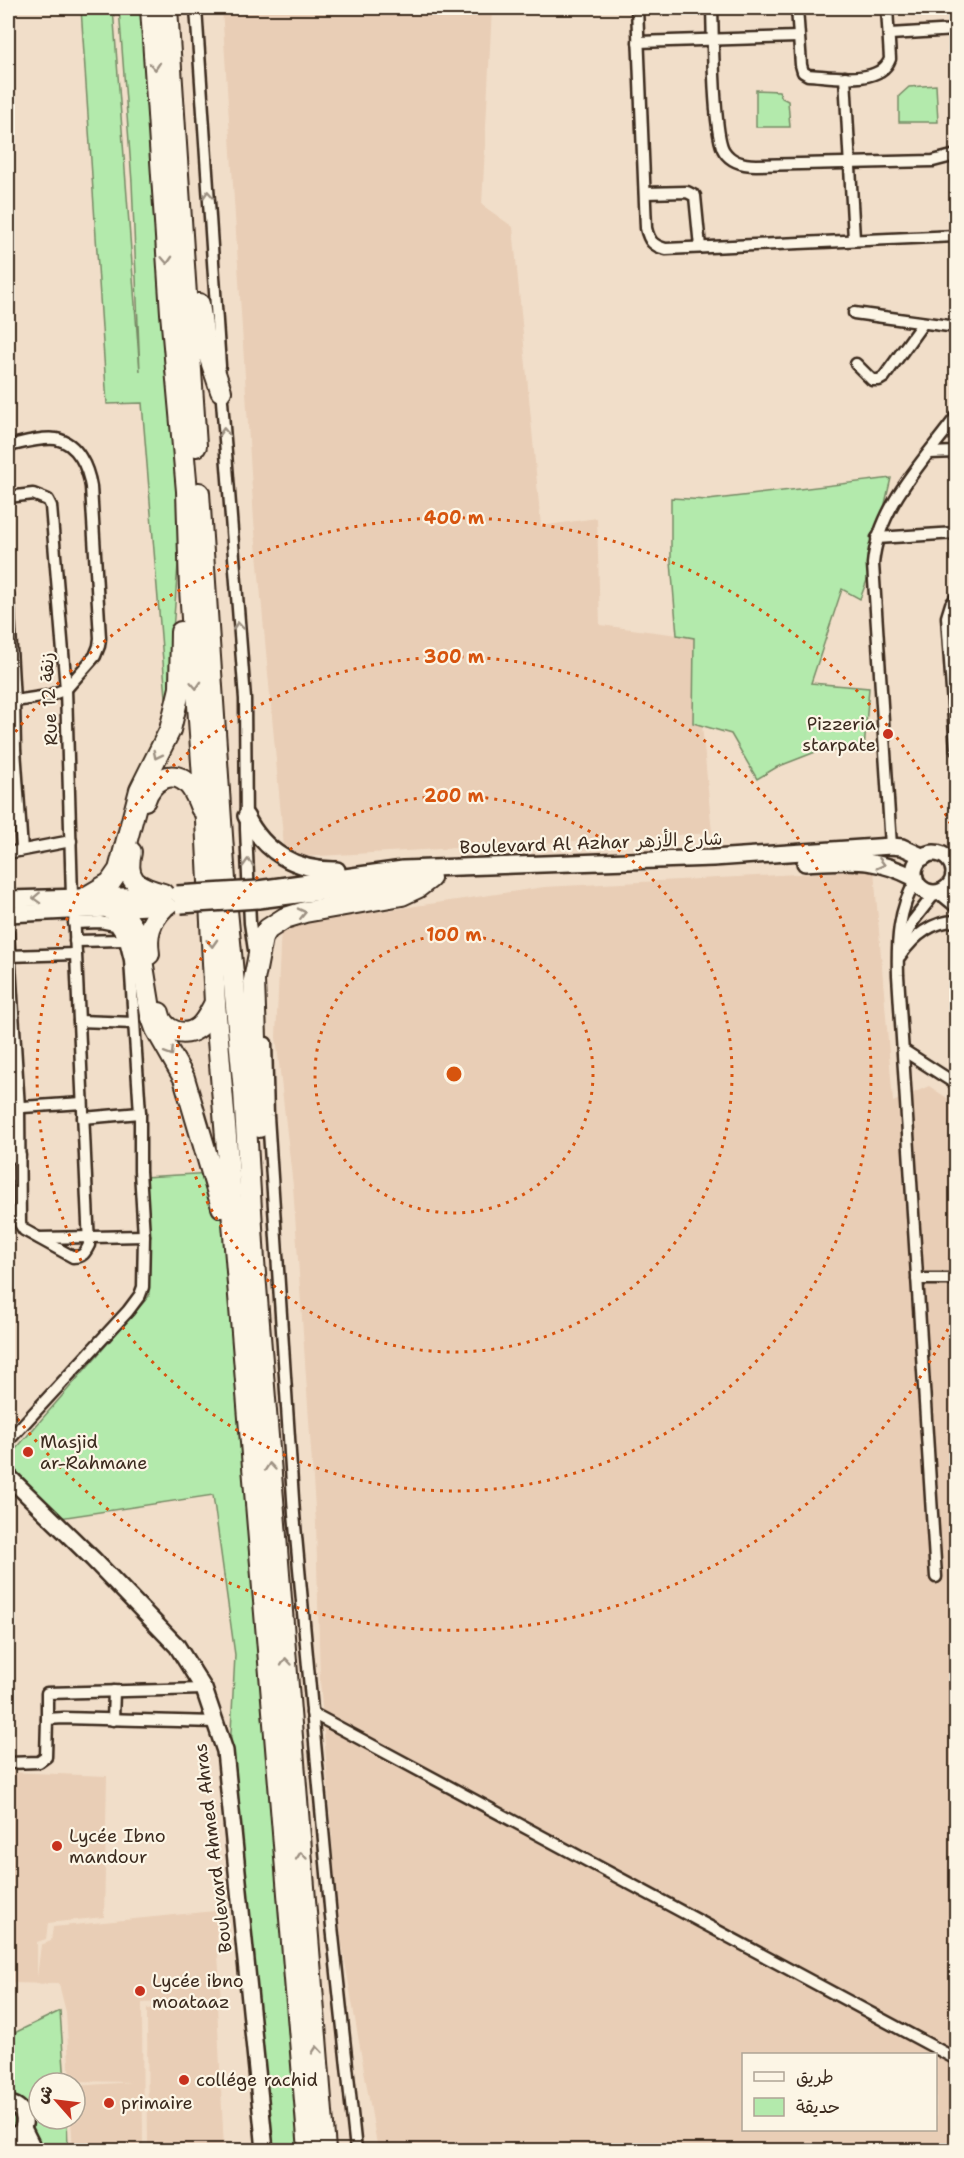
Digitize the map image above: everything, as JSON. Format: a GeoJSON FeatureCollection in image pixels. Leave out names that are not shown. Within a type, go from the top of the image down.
{"type":"FeatureCollection","features":[{"type":"Feature","properties":{"kind":"highway"},"geometry":{"type":"LineString","coordinates":[[151,8],[171,313],[187,491],[196,696],[206,821],[215,1003],[309,2151]]}},
{"type":"Feature","properties":{"kind":"highway"},"geometry":{"type":"LineString","coordinates":[[167,8],[227,910],[325,2151]]}},
{"type":"Feature","properties":{"kind":"highway"},"geometry":{"type":"LineString","coordinates":[[178,177],[186,183],[190,195],[202,329],[221,391]]}},
{"type":"Feature","properties":{"kind":"highway"},"geometry":{"type":"LineString","coordinates":[[77,906],[110,883],[119,870],[140,790],[170,730],[174,716],[180,688],[181,608],[187,491]]}},
{"type":"Feature","properties":{"kind":"highway"},"geometry":{"type":"LineString","coordinates":[[206,821],[189,784],[179,778],[168,777],[157,781],[149,789],[129,862],[130,874],[138,886],[171,900],[151,923],[148,943],[159,1017],[165,1026],[173,1031],[192,1032],[201,1026],[215,1003]]}},
{"type":"Feature","properties":{"kind":"highway"},"geometry":{"type":"LineString","coordinates":[[254,1261],[259,1238],[261,1198],[254,992],[262,938],[268,929],[285,918],[394,897],[417,888],[430,878]]}},
{"type":"Feature","properties":{"kind":"highway"},"geometry":{"type":"LineString","coordinates":[[109,902],[127,919],[138,935],[151,1015],[156,1029],[184,1078],[195,1109],[224,1214],[244,1371]]}},
{"type":"Feature","properties":{"kind":"main road"},"geometry":{"type":"LineString","coordinates":[[246,816],[257,835],[273,851],[292,862],[313,869],[335,870],[420,864],[456,868]]}},
{"type":"Feature","properties":{"kind":"main road","name":"Boulevard Al Azhar شارع الأزهر"},"geometry":{"type":"LineString","coordinates":[[258,895],[403,869],[713,858],[891,846],[924,857]]}},
{"type":"Feature","properties":{"kind":"main road"},"geometry":{"type":"LineString","coordinates":[[949,853],[955,879],[950,886],[937,893],[924,890],[916,880],[916,867],[929,854],[949,853]]}},
{"type":"Feature","properties":{"kind":"main road","name":"Boulevard Al Azhar شارع الأزهر"},"geometry":{"type":"LineString","coordinates":[[258,895],[430,878],[715,868],[863,860],[890,866],[916,880]]}},
{"type":"Feature","properties":{"kind":"main road"},"geometry":{"type":"LineString","coordinates":[[8,914],[109,902],[258,895]]}},
{"type":"Feature","properties":{"kind":"main road"},"geometry":{"type":"LineString","coordinates":[[8,899],[77,906]]}},
{"type":"Feature","properties":{"kind":"main road","name":"Boulevard Ahmed Ahras"},"geometry":{"type":"LineString","coordinates":[[9,1481],[93,1559],[177,1646],[204,1689],[225,1751],[265,2151]]}},
{"type":"Feature","properties":{"kind":"main road"},"geometry":{"type":"LineString","coordinates":[[8,2104],[14,2105],[24,2117],[14,2139],[34,2151]]}},
{"type":"Feature","properties":{"kind":"street"},"geometry":{"type":"LineString","coordinates":[[196,8],[226,477],[244,699],[250,923],[264,1012],[268,1116],[294,1514],[356,2151]]}},
{"type":"Feature","properties":{"kind":"street"},"geometry":{"type":"LineString","coordinates":[[637,8],[646,228],[648,238],[652,243],[666,249],[957,236]]}},
{"type":"Feature","properties":{"kind":"street"},"geometry":{"type":"LineString","coordinates":[[712,8],[716,105],[721,148],[727,156],[746,165],[933,161],[957,155]]}},
{"type":"Feature","properties":{"kind":"street"},"geometry":{"type":"LineString","coordinates":[[797,8],[801,65],[806,74],[846,77],[870,76],[885,69],[890,59],[887,8]]}},
{"type":"Feature","properties":{"kind":"street"},"geometry":{"type":"LineString","coordinates":[[890,34],[957,30]]}},
{"type":"Feature","properties":{"kind":"street"},"geometry":{"type":"LineString","coordinates":[[638,42],[798,37]]}},
{"type":"Feature","properties":{"kind":"street"},"geometry":{"type":"LineString","coordinates":[[846,77],[854,239]]}},
{"type":"Feature","properties":{"kind":"street"},"geometry":{"type":"LineString","coordinates":[[645,193],[687,192],[695,196],[700,248]]}},
{"type":"Feature","properties":{"kind":"street"},"geometry":{"type":"LineString","coordinates":[[854,313],[957,327]]}},
{"type":"Feature","properties":{"kind":"street"},"geometry":{"type":"LineString","coordinates":[[856,364],[872,380],[884,377],[923,323]]}},
{"type":"Feature","properties":{"kind":"street"},"geometry":{"type":"LineString","coordinates":[[891,846],[873,564],[877,538],[886,515],[957,417]]}},
{"type":"Feature","properties":{"kind":"street"},"geometry":{"type":"LineString","coordinates":[[8,446],[55,439],[69,446],[85,464],[91,487],[99,646],[95,656],[66,689],[48,696],[11,702]]}},
{"type":"Feature","properties":{"kind":"street"},"geometry":{"type":"LineString","coordinates":[[930,453],[957,452]]}},
{"type":"Feature","properties":{"kind":"street","name":"Rue 12 زنقة"},"geometry":{"type":"LineString","coordinates":[[8,497],[33,494],[48,500],[52,513],[66,689],[71,841],[77,906],[75,941],[88,1236]]}},
{"type":"Feature","properties":{"kind":"street"},"geometry":{"type":"LineString","coordinates":[[877,538],[957,533]]}},
{"type":"Feature","properties":{"kind":"street"},"geometry":{"type":"LineString","coordinates":[[8,596],[11,750],[20,798],[22,850]]}},
{"type":"Feature","properties":{"kind":"street"},"geometry":{"type":"LineString","coordinates":[[957,598],[951,604],[947,617],[957,750]]}},
{"type":"Feature","properties":{"kind":"street"},"geometry":{"type":"LineString","coordinates":[[8,800],[20,798]]}},
{"type":"Feature","properties":{"kind":"street"},"geometry":{"type":"LineString","coordinates":[[8,853],[71,841]]}},
{"type":"Feature","properties":{"kind":"street"},"geometry":{"type":"LineString","coordinates":[[916,880],[905,900],[898,956],[936,1577]]}},
{"type":"Feature","properties":{"kind":"street"},"geometry":{"type":"LineString","coordinates":[[898,956],[913,921],[937,893],[957,907]]}},
{"type":"Feature","properties":{"kind":"street"},"geometry":{"type":"LineString","coordinates":[[8,1441],[135,1303],[142,1287],[144,1236],[140,1171],[140,1113],[130,960],[125,940],[113,924],[100,922],[77,906]]}},
{"type":"Feature","properties":{"kind":"street"},"geometry":{"type":"LineString","coordinates":[[898,956],[919,934],[934,926],[957,921]]}},
{"type":"Feature","properties":{"kind":"street"},"geometry":{"type":"LineString","coordinates":[[8,933],[13,1108],[20,1156],[20,1224],[24,1230],[73,1257],[86,1252],[89,1245],[88,1236]]}},
{"type":"Feature","properties":{"kind":"street"},"geometry":{"type":"LineString","coordinates":[[75,941],[125,940]]}},
{"type":"Feature","properties":{"kind":"street"},"geometry":{"type":"LineString","coordinates":[[8,956],[76,954]]}},
{"type":"Feature","properties":{"kind":"street"},"geometry":{"type":"LineString","coordinates":[[79,1021],[134,1023]]}},
{"type":"Feature","properties":{"kind":"street"},"geometry":{"type":"LineString","coordinates":[[903,1050],[957,1084]]}},
{"type":"Feature","properties":{"kind":"street"},"geometry":{"type":"LineString","coordinates":[[13,1108],[82,1102]]}},
{"type":"Feature","properties":{"kind":"street"},"geometry":{"type":"LineString","coordinates":[[83,1118],[140,1113]]}},
{"type":"Feature","properties":{"kind":"street"},"geometry":{"type":"LineString","coordinates":[[8,1157],[20,1156]]}},
{"type":"Feature","properties":{"kind":"street"},"geometry":{"type":"LineString","coordinates":[[39,1238],[144,1236]]}},
{"type":"Feature","properties":{"kind":"street"},"geometry":{"type":"LineString","coordinates":[[917,1279],[957,1279]]}},
{"type":"Feature","properties":{"kind":"street"},"geometry":{"type":"LineString","coordinates":[[8,1763],[39,1762],[46,1757],[47,1693],[204,1689]]}},
{"type":"Feature","properties":{"kind":"street"},"geometry":{"type":"LineString","coordinates":[[113,1720],[114,1691]]}},
{"type":"Feature","properties":{"kind":"street"},"geometry":{"type":"LineString","coordinates":[[312,1713],[957,2060]]}},
{"type":"Feature","properties":{"kind":"street"},"geometry":{"type":"LineString","coordinates":[[47,1719],[216,1722]]}},
{"type":"Feature","properties":{"kind":"shaded area"},"geometry":{"type":"Polygon","coordinates":[[[222,8],[492,8],[482,205],[513,227],[541,526],[597,518],[600,625],[694,637],[712,833],[285,858],[254,521],[222,8]]]}},
{"type":"Feature","properties":{"kind":"shaded area"},"geometry":{"type":"Polygon","coordinates":[[[874,870],[893,1102],[929,1086],[956,1104],[956,2150],[378,2150],[338,1922],[320,1680],[316,1523],[293,1186],[276,1037],[281,926],[544,887],[874,870]]]}},
{"type":"Feature","properties":{"kind":"shaded area"},"geometry":{"type":"Polygon","coordinates":[[[8,1772],[107,1776],[104,1917],[48,1923],[46,1939],[37,1942],[37,1977],[41,1945],[51,1941],[53,1927],[215,1911],[221,1999],[142,2003],[143,2150],[73,2150],[72,2131],[87,2131],[87,2085],[131,2082],[87,2081],[87,2071],[69,2071],[66,2012],[59,1984],[8,1983],[8,1772]]]}},
{"type":"Feature","properties":{"kind":"shaded area","name":"collége rachid"},"geometry":{"type":"Polygon","coordinates":[[[217,2005],[224,2150],[148,2150],[147,2009],[217,2005]]]}},
{"type":"Feature","properties":{"kind":"green space"},"geometry":{"type":"Polygon","coordinates":[[[81,8],[113,8],[140,372],[132,182],[119,8],[145,8],[176,458],[179,551],[167,710],[142,403],[107,404],[81,8]]]}},
{"type":"Feature","properties":{"kind":"green space"},"geometry":{"type":"Polygon","coordinates":[[[936,85],[938,122],[899,122],[899,96],[909,87],[936,85]]]}},
{"type":"Feature","properties":{"kind":"green space"},"geometry":{"type":"Polygon","coordinates":[[[756,90],[779,91],[782,98],[788,101],[790,127],[756,127],[756,90]]]}},
{"type":"Feature","properties":{"kind":"green space"},"geometry":{"type":"Polygon","coordinates":[[[891,478],[873,564],[860,599],[842,589],[811,683],[869,688],[864,750],[818,751],[777,767],[757,779],[731,734],[693,723],[694,638],[677,635],[671,562],[671,498],[708,500],[891,478]]]}},
{"type":"Feature","properties":{"kind":"green space"},"geometry":{"type":"Polygon","coordinates":[[[213,1173],[224,1214],[309,2150],[264,2150],[229,1770],[235,1655],[213,1495],[53,1519],[8,1475],[8,1458],[149,1296],[143,1177],[213,1173]]]}},
{"type":"Feature","properties":{"kind":"green space"},"geometry":{"type":"Polygon","coordinates":[[[60,2011],[64,2071],[27,2071],[27,2131],[67,2131],[68,2150],[35,2150],[8,2133],[8,2036],[60,2011]]]}},
{"type":"Feature","properties":{"kind":"place","name":"Pizzeria starpate"},"geometry":{"type":"Point","coordinates":[888,734]}},
{"type":"Feature","properties":{"kind":"place","name":"Masjid ar-Rahmane"},"geometry":{"type":"Point","coordinates":[28,1452]}},
{"type":"Feature","properties":{"kind":"place","name":"Lycée Ibno mandour"},"geometry":{"type":"Point","coordinates":[57,1846]}},
{"type":"Feature","properties":{"kind":"place","name":"Lycée ibno moataaz"},"geometry":{"type":"Point","coordinates":[140,1991]}},
{"type":"Feature","properties":{"kind":"place","name":"collége rachid"},"geometry":{"type":"Point","coordinates":[184,2080]}},
{"type":"Feature","properties":{"kind":"place","name":"primaire"},"geometry":{"type":"Point","coordinates":[109,2103]}}]}
